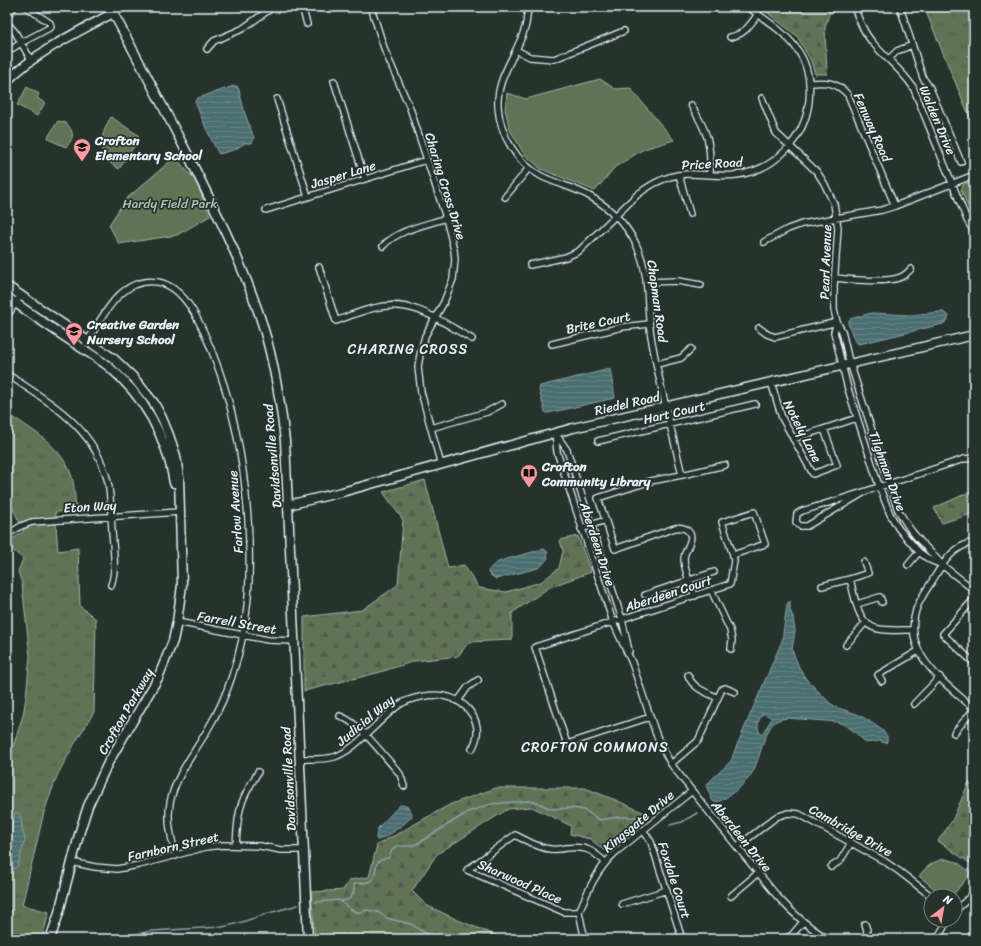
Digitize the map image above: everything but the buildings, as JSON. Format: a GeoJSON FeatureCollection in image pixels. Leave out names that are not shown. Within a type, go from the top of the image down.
{"type":"FeatureCollection","features":[{"type":"Feature","properties":{"kind":"street"},"geometry":{"type":"LineString","coordinates":[[7,16],[14,7]]}},
{"type":"Feature","properties":{"kind":"street"},"geometry":{"type":"LineString","coordinates":[[7,52],[51,27],[50,23],[26,7]]}},
{"type":"Feature","properties":{"kind":"street"},"geometry":{"type":"LineString","coordinates":[[7,81],[31,60],[53,46],[111,10],[126,7]]}},
{"type":"Feature","properties":{"kind":"street"},"geometry":{"type":"LineString","coordinates":[[207,49],[214,41],[242,29],[273,7]]}},
{"type":"Feature","properties":{"kind":"street"},"geometry":{"type":"LineString","coordinates":[[302,7],[307,24]]}},
{"type":"Feature","properties":{"kind":"street","name":"Charing Cross Drive"},"geometry":{"type":"LineString","coordinates":[[372,7],[381,40],[410,108],[446,218],[454,250],[454,270],[450,290],[425,336],[418,367],[421,392],[441,466]]}},
{"type":"Feature","properties":{"kind":"street","name":"Chapman Road"},"geometry":{"type":"LineString","coordinates":[[528,7],[526,26],[501,82],[498,107],[502,124],[507,138],[520,159],[529,168],[541,176],[590,196],[616,216],[628,230],[640,253],[644,266],[649,324],[682,475]]}},
{"type":"Feature","properties":{"kind":"street","name":"Price Road"},"geometry":{"type":"LineString","coordinates":[[530,265],[566,257],[577,252],[645,189],[660,180],[679,175],[736,175],[750,172],[765,166],[776,159],[789,147],[802,128],[808,106],[810,83],[806,68],[801,55],[793,43],[778,28],[748,7]]}},
{"type":"Feature","properties":{"kind":"street","name":"Walden Drive"},"geometry":{"type":"LineString","coordinates":[[854,7],[867,36],[877,49],[889,59],[913,87],[967,220],[974,232]]}},
{"type":"Feature","properties":{"kind":"street"},"geometry":{"type":"LineString","coordinates":[[900,7],[923,78],[930,88],[961,162]]}},
{"type":"Feature","properties":{"kind":"street","name":"Davidsonville Road"},"geometry":{"type":"LineString","coordinates":[[111,10],[150,82],[216,211],[258,311],[272,358],[281,406],[285,441],[308,939]]}},
{"type":"Feature","properties":{"kind":"street"},"geometry":{"type":"LineString","coordinates":[[730,37],[742,34],[758,14]]}},
{"type":"Feature","properties":{"kind":"street"},"geometry":{"type":"LineString","coordinates":[[7,23],[15,32],[31,60]]}},
{"type":"Feature","properties":{"kind":"street"},"geometry":{"type":"LineString","coordinates":[[516,50],[530,57],[554,59],[624,31]]}},
{"type":"Feature","properties":{"kind":"street"},"geometry":{"type":"LineString","coordinates":[[889,59],[897,51],[912,45]]}},
{"type":"Feature","properties":{"kind":"street"},"geometry":{"type":"LineString","coordinates":[[334,81],[365,179]]}},
{"type":"Feature","properties":{"kind":"street","name":"Fenway Road"},"geometry":{"type":"LineString","coordinates":[[810,83],[831,83],[841,88],[848,94],[895,206]]}},
{"type":"Feature","properties":{"kind":"street","name":"Pearl Avenue"},"geometry":{"type":"LineString","coordinates":[[762,98],[776,133],[789,147],[810,164],[820,177],[830,194],[838,218],[834,310],[837,322],[842,331],[848,357],[847,364]]}},
{"type":"Feature","properties":{"kind":"street"},"geometry":{"type":"LineString","coordinates":[[277,99],[308,197]]}},
{"type":"Feature","properties":{"kind":"street"},"geometry":{"type":"LineString","coordinates":[[691,105],[703,125],[708,138],[711,153],[710,175]]}},
{"type":"Feature","properties":{"kind":"street","name":"Jasper Lane"},"geometry":{"type":"LineString","coordinates":[[266,210],[426,160]]}},
{"type":"Feature","properties":{"kind":"street"},"geometry":{"type":"LineString","coordinates":[[505,197],[529,168]]}},
{"type":"Feature","properties":{"kind":"street"},"geometry":{"type":"LineString","coordinates":[[679,175],[690,214]]}},
{"type":"Feature","properties":{"kind":"street"},"geometry":{"type":"LineString","coordinates":[[764,242],[795,226],[882,210],[974,175]]}},
{"type":"Feature","properties":{"kind":"street"},"geometry":{"type":"LineString","coordinates":[[383,246],[388,240],[397,235],[446,218]]}},
{"type":"Feature","properties":{"kind":"street"},"geometry":{"type":"LineString","coordinates":[[319,267],[336,321],[374,308],[391,305],[410,307],[435,318],[472,339]]}},
{"type":"Feature","properties":{"kind":"street"},"geometry":{"type":"LineString","coordinates":[[835,278],[861,280],[896,279],[906,275],[912,269]]}},
{"type":"Feature","properties":{"kind":"street"},"geometry":{"type":"LineString","coordinates":[[646,282],[678,281],[701,285]]}},
{"type":"Feature","properties":{"kind":"street","name":"Farlow Avenue"},"geometry":{"type":"LineString","coordinates":[[82,348],[116,297],[125,289],[136,284],[150,282],[162,283],[174,289],[188,302],[204,333],[221,376],[240,448],[245,487],[250,557],[249,594],[244,636],[224,698],[216,715],[180,776],[174,790],[171,801],[169,824],[170,836],[176,856]]}},
{"type":"Feature","properties":{"kind":"street","name":"Crofton Parkway"},"geometry":{"type":"LineString","coordinates":[[7,286],[113,358],[133,377],[154,403],[169,435],[176,456],[179,477],[182,585],[177,622],[170,648],[158,678],[99,782],[82,824],[58,916],[50,939]]}},
{"type":"Feature","properties":{"kind":"street"},"geometry":{"type":"LineString","coordinates":[[7,316],[21,295]]}},
{"type":"Feature","properties":{"kind":"street","name":"Crofton Parkway"},"geometry":{"type":"LineString","coordinates":[[7,297],[107,365],[126,383],[146,408],[168,454],[174,477],[179,512]]}},
{"type":"Feature","properties":{"kind":"street"},"geometry":{"type":"LineString","coordinates":[[759,328],[775,337],[837,322]]}},
{"type":"Feature","properties":{"kind":"street","name":"Brite Court"},"geometry":{"type":"LineString","coordinates":[[552,344],[622,327],[649,324]]}},
{"type":"Feature","properties":{"kind":"street","name":"Riedel Road"},"geometry":{"type":"LineString","coordinates":[[288,505],[441,466],[555,432],[974,335]]}},
{"type":"Feature","properties":{"kind":"street"},"geometry":{"type":"LineString","coordinates":[[657,364],[681,358],[691,349]]}},
{"type":"Feature","properties":{"kind":"street","name":"Tilghman Drive"},"geometry":{"type":"LineString","coordinates":[[847,364],[857,418],[885,503],[898,528],[919,552],[930,560],[942,565]]}},
{"type":"Feature","properties":{"kind":"street","name":"Tilghman Drive"},"geometry":{"type":"LineString","coordinates":[[847,364],[896,505],[905,523],[942,565],[974,590]]}},
{"type":"Feature","properties":{"kind":"street"},"geometry":{"type":"LineString","coordinates":[[7,374],[73,421],[87,438],[98,457],[106,476],[110,495],[114,571],[111,585]]}},
{"type":"Feature","properties":{"kind":"street","name":"Notely Lane"},"geometry":{"type":"LineString","coordinates":[[771,382],[782,418],[813,474],[837,465],[824,429]]}},
{"type":"Feature","properties":{"kind":"street"},"geometry":{"type":"LineString","coordinates":[[431,428],[487,412],[502,404]]}},
{"type":"Feature","properties":{"kind":"street","name":"Hart Court"},"geometry":{"type":"LineString","coordinates":[[598,440],[755,404]]}},
{"type":"Feature","properties":{"kind":"street"},"geometry":{"type":"LineString","coordinates":[[793,439],[857,418]]}},
{"type":"Feature","properties":{"kind":"street","name":"Aberdeen Drive"},"geometry":{"type":"LineString","coordinates":[[555,432],[566,450],[591,525],[622,620],[632,664]]}},
{"type":"Feature","properties":{"kind":"street","name":"Aberdeen Drive"},"geometry":{"type":"LineString","coordinates":[[555,432],[557,452],[581,529],[613,622],[632,664],[658,739],[671,764],[789,910],[802,922],[828,939]]}},
{"type":"Feature","properties":{"kind":"street"},"geometry":{"type":"LineString","coordinates":[[865,492],[807,526],[800,526],[796,522],[797,514],[802,511],[865,492],[888,483],[974,458]]}},
{"type":"Feature","properties":{"kind":"street"},"geometry":{"type":"LineString","coordinates":[[695,596],[684,559],[691,537],[686,529],[675,528],[615,549],[598,498],[651,481],[725,465]]}},
{"type":"Feature","properties":{"kind":"street","name":"Eton Way"},"geometry":{"type":"LineString","coordinates":[[7,535],[21,526],[32,522],[179,512]]}},
{"type":"Feature","properties":{"kind":"street"},"geometry":{"type":"LineString","coordinates":[[754,512],[765,544],[733,555],[722,522],[754,512]]}},
{"type":"Feature","properties":{"kind":"street"},"geometry":{"type":"LineString","coordinates":[[581,529],[605,520]]}},
{"type":"Feature","properties":{"kind":"street"},"geometry":{"type":"LineString","coordinates":[[954,733],[974,709],[928,666],[918,651],[913,630],[914,620],[919,603],[948,556],[966,544],[974,542]]}},
{"type":"Feature","properties":{"kind":"street"},"geometry":{"type":"LineString","coordinates":[[908,565],[919,552]]}},
{"type":"Feature","properties":{"kind":"street","name":"Aberdeen Court"},"geometry":{"type":"LineString","coordinates":[[650,717],[567,744],[535,647],[730,584],[734,561],[733,555]]}},
{"type":"Feature","properties":{"kind":"street"},"geometry":{"type":"LineString","coordinates":[[822,586],[868,573],[864,562]]}},
{"type":"Feature","properties":{"kind":"street"},"geometry":{"type":"LineString","coordinates":[[645,595],[714,572]]}},
{"type":"Feature","properties":{"kind":"street"},"geometry":{"type":"LineString","coordinates":[[850,579],[859,613],[865,623],[877,629],[913,630]]}},
{"type":"Feature","properties":{"kind":"street"},"geometry":{"type":"LineString","coordinates":[[711,590],[730,630],[732,640],[731,649]]}},
{"type":"Feature","properties":{"kind":"street"},"geometry":{"type":"LineString","coordinates":[[857,604],[880,597],[882,602]]}},
{"type":"Feature","properties":{"kind":"street"},"geometry":{"type":"LineString","coordinates":[[974,599],[943,634],[974,663]]}},
{"type":"Feature","properties":{"kind":"street","name":"Farrell Street"},"geometry":{"type":"LineString","coordinates":[[177,622],[274,641],[294,641]]}},
{"type":"Feature","properties":{"kind":"street"},"geometry":{"type":"LineString","coordinates":[[846,645],[865,623]]}},
{"type":"Feature","properties":{"kind":"street"},"geometry":{"type":"LineString","coordinates":[[882,681],[878,675],[918,651]]}},
{"type":"Feature","properties":{"kind":"street"},"geometry":{"type":"LineString","coordinates":[[688,674],[693,684],[718,698]]}},
{"type":"Feature","properties":{"kind":"street"},"geometry":{"type":"LineString","coordinates":[[914,704],[940,677]]}},
{"type":"Feature","properties":{"kind":"street"},"geometry":{"type":"LineString","coordinates":[[472,749],[477,739],[478,728],[469,711],[458,701],[468,687],[478,680]]}},
{"type":"Feature","properties":{"kind":"street"},"geometry":{"type":"LineString","coordinates":[[671,764],[698,741],[724,688],[735,692]]}},
{"type":"Feature","properties":{"kind":"street","name":"Judicial Way"},"geometry":{"type":"LineString","coordinates":[[299,759],[332,758],[339,756],[351,748],[396,706],[407,700],[432,695],[445,696],[458,701]]}},
{"type":"Feature","properties":{"kind":"street"},"geometry":{"type":"LineString","coordinates":[[340,716],[351,721],[365,735],[400,774],[404,786]]}},
{"type":"Feature","properties":{"kind":"street"},"geometry":{"type":"LineString","coordinates":[[236,845],[238,816],[241,805],[258,772]]}},
{"type":"Feature","properties":{"kind":"street","name":"Kingsgate Drive"},"geometry":{"type":"LineString","coordinates":[[579,912],[595,877],[605,862],[692,791]]}},
{"type":"Feature","properties":{"kind":"street","name":"Cambridge Drive"},"geometry":{"type":"LineString","coordinates":[[737,847],[776,817],[793,813],[804,816],[892,866],[923,890]]}},
{"type":"Feature","properties":{"kind":"street","name":"Foxdale Court"},"geometry":{"type":"LineString","coordinates":[[643,830],[651,842],[682,939]]}},
{"type":"Feature","properties":{"kind":"street","name":"Sharwood Place"},"geometry":{"type":"LineString","coordinates":[[579,912],[564,912],[467,870],[515,835],[549,849],[556,850],[584,847],[595,853],[605,862]]}},
{"type":"Feature","properties":{"kind":"street"},"geometry":{"type":"LineString","coordinates":[[831,867],[840,861],[851,843]]}},
{"type":"Feature","properties":{"kind":"street","name":"Farnborn Street"},"geometry":{"type":"LineString","coordinates":[[71,862],[95,867],[117,869],[176,856],[206,847],[236,845],[260,846],[281,850],[303,850]]}},
{"type":"Feature","properties":{"kind":"street"},"geometry":{"type":"LineString","coordinates":[[731,896],[758,873]]}},
{"type":"Feature","properties":{"kind":"street"},"geometry":{"type":"LineString","coordinates":[[622,904],[666,890]]}},
{"type":"Feature","properties":{"kind":"street"},"geometry":{"type":"LineString","coordinates":[[963,904],[974,894]]}},
{"type":"Feature","properties":{"kind":"street"},"geometry":{"type":"LineString","coordinates":[[579,912],[583,931],[587,939]]}},
{"type":"Feature","properties":{"kind":"street","name":"Crofton Parkway"},"geometry":{"type":"LineString","coordinates":[[56,939],[58,916]]}},
{"type":"Feature","properties":{"kind":"street"},"geometry":{"type":"LineString","coordinates":[[784,939],[791,936],[802,922]]}},
{"type":"Feature","properties":{"kind":"street"},"geometry":{"type":"LineString","coordinates":[[865,924],[867,930],[866,939]]}},
{"type":"Feature","properties":{"kind":"street"},"geometry":{"type":"LineString","coordinates":[[937,939],[943,928]]}},
{"type":"Feature","properties":{"kind":"green space"},"geometry":{"type":"Polygon","coordinates":[[[760,7],[842,7],[829,14],[825,28],[827,74],[815,74],[811,61],[797,36],[760,7]]]}},
{"type":"Feature","properties":{"kind":"green space"},"geometry":{"type":"Polygon","coordinates":[[[924,7],[974,7],[974,129],[968,113],[924,7]]]}},
{"type":"Feature","properties":{"kind":"green space"},"geometry":{"type":"Polygon","coordinates":[[[600,79],[615,89],[630,88],[674,140],[644,149],[615,167],[595,191],[541,169],[524,154],[510,130],[505,109],[507,93],[526,99],[600,79]]]}},
{"type":"Feature","properties":{"kind":"green space"},"geometry":{"type":"Polygon","coordinates":[[[27,87],[39,94],[37,98],[45,103],[37,116],[17,105],[27,87]]]}},
{"type":"Feature","properties":{"kind":"green space"},"geometry":{"type":"Polygon","coordinates":[[[111,117],[138,135],[139,139],[119,169],[108,161],[102,151],[103,133],[111,117]]]}},
{"type":"Feature","properties":{"kind":"green space"},"geometry":{"type":"Polygon","coordinates":[[[58,121],[66,123],[72,133],[71,141],[66,147],[50,140],[48,137],[58,121]]]}},
{"type":"Feature","properties":{"kind":"green space","name":"Hardy Field Park"},"geometry":{"type":"Polygon","coordinates":[[[175,157],[196,181],[210,216],[177,235],[119,244],[109,225],[125,200],[175,157]]]}},
{"type":"Feature","properties":{"kind":"green space"},"geometry":{"type":"Polygon","coordinates":[[[974,180],[974,221],[961,190],[963,185],[974,180]]]}},
{"type":"Feature","properties":{"kind":"green space"},"geometry":{"type":"Polygon","coordinates":[[[7,413],[36,432],[54,448],[68,466],[73,481],[76,511],[55,512],[58,551],[78,548],[80,606],[96,619],[94,712],[57,776],[44,812],[22,905],[49,912],[42,939],[7,939],[7,756],[14,744],[23,715],[30,656],[22,584],[18,571],[23,559],[7,545],[11,540],[24,531],[10,503],[7,503],[7,413]]]}},
{"type":"Feature","properties":{"kind":"green space"},"geometry":{"type":"Polygon","coordinates":[[[425,480],[448,568],[464,565],[479,588],[506,592],[541,582],[559,568],[563,551],[560,540],[578,536],[591,572],[550,587],[512,613],[512,640],[469,642],[458,656],[415,661],[377,673],[304,691],[304,617],[362,610],[398,585],[403,520],[383,492],[425,480]]]}},
{"type":"Feature","properties":{"kind":"green space"},"geometry":{"type":"Polygon","coordinates":[[[974,490],[974,513],[942,523],[934,508],[974,490]]]}},
{"type":"Feature","properties":{"kind":"green space"},"geometry":{"type":"Polygon","coordinates":[[[969,782],[974,789],[974,866],[938,841],[952,821],[969,782]]]}},
{"type":"Feature","properties":{"kind":"green space"},"geometry":{"type":"Polygon","coordinates":[[[496,788],[585,788],[649,815],[605,851],[590,839],[570,834],[571,826],[532,807],[508,809],[437,854],[412,891],[426,905],[504,939],[315,939],[311,892],[343,890],[349,880],[369,877],[377,845],[451,804],[496,788]]]}},
{"type":"Feature","properties":{"kind":"green space"},"geometry":{"type":"Polygon","coordinates":[[[945,859],[957,862],[971,873],[959,888],[933,888],[919,876],[930,865],[945,859]]]}},
{"type":"Feature","properties":{"kind":"water"},"geometry":{"type":"Polygon","coordinates":[[[237,86],[239,90],[245,114],[254,138],[252,143],[245,143],[234,150],[219,154],[195,101],[198,98],[237,86]]]}},
{"type":"Feature","properties":{"kind":"water"},"geometry":{"type":"Polygon","coordinates":[[[943,312],[949,316],[947,321],[943,324],[859,344],[855,342],[848,323],[850,319],[871,313],[909,315],[943,312]]]}},
{"type":"Feature","properties":{"kind":"water"},"geometry":{"type":"Polygon","coordinates":[[[610,369],[615,398],[548,413],[545,412],[539,390],[540,386],[610,369]]]}},
{"type":"Feature","properties":{"kind":"water"},"geometry":{"type":"Polygon","coordinates":[[[544,549],[547,551],[548,558],[538,568],[496,579],[488,572],[496,563],[544,549]]]}},
{"type":"Feature","properties":{"kind":"water"},"geometry":{"type":"Polygon","coordinates":[[[790,601],[790,610],[793,617],[795,631],[792,650],[806,679],[831,704],[838,708],[857,714],[882,730],[887,736],[887,742],[885,743],[879,741],[866,743],[850,728],[837,722],[787,718],[780,720],[775,722],[769,730],[755,767],[748,779],[738,789],[725,798],[714,802],[706,785],[731,761],[782,641],[787,604],[790,601]],[[762,714],[759,719],[758,730],[761,734],[772,718],[762,714]]]}},
{"type":"Feature","properties":{"kind":"water"},"geometry":{"type":"Polygon","coordinates":[[[400,805],[409,808],[412,816],[390,834],[377,840],[376,837],[378,828],[400,805]]]}},
{"type":"Feature","properties":{"kind":"water"},"geometry":{"type":"Polygon","coordinates":[[[15,813],[19,813],[21,818],[25,839],[18,865],[15,868],[7,869],[7,844],[12,834],[15,813]]]}},
{"type":"Feature","properties":{"kind":"waterway"},"geometry":{"type":"LineString","coordinates":[[341,901],[348,900],[352,896],[354,884],[370,881],[374,877],[377,863],[380,860],[388,858],[395,847],[417,844],[468,812],[491,804],[528,801],[536,802],[551,809],[573,808],[584,810],[600,820],[619,817],[636,817]]}},
{"type":"Feature","properties":{"kind":"waterway"},"geometry":{"type":"LineString","coordinates":[[670,825],[682,822],[697,813]]}},
{"type":"Feature","properties":{"kind":"waterway"},"geometry":{"type":"LineString","coordinates":[[315,902],[339,900],[356,912],[367,910],[378,912],[386,918],[411,924],[437,939]]}},
{"type":"Feature","properties":{"kind":"waterway"},"geometry":{"type":"LineString","coordinates":[[115,939],[151,931],[222,927],[298,905]]}},
{"type":"Feature","properties":{"kind":"place","name":"Crofton Elementary School"},"geometry":{"type":"Point","coordinates":[82,162]}},
{"type":"Feature","properties":{"kind":"place","name":"Creative Garden Nursery School"},"geometry":{"type":"Point","coordinates":[74,346]}},
{"type":"Feature","properties":{"kind":"place","name":"Crofton Community Library"},"geometry":{"type":"Point","coordinates":[529,488]}},
{"type":"Feature","properties":{"kind":"district","name":"CHARING CROSS"},"geometry":{"type":"Point","coordinates":[408,349]}},
{"type":"Feature","properties":{"kind":"district","name":"CROFTON COMMONS"},"geometry":{"type":"Point","coordinates":[595,747]}}]}
